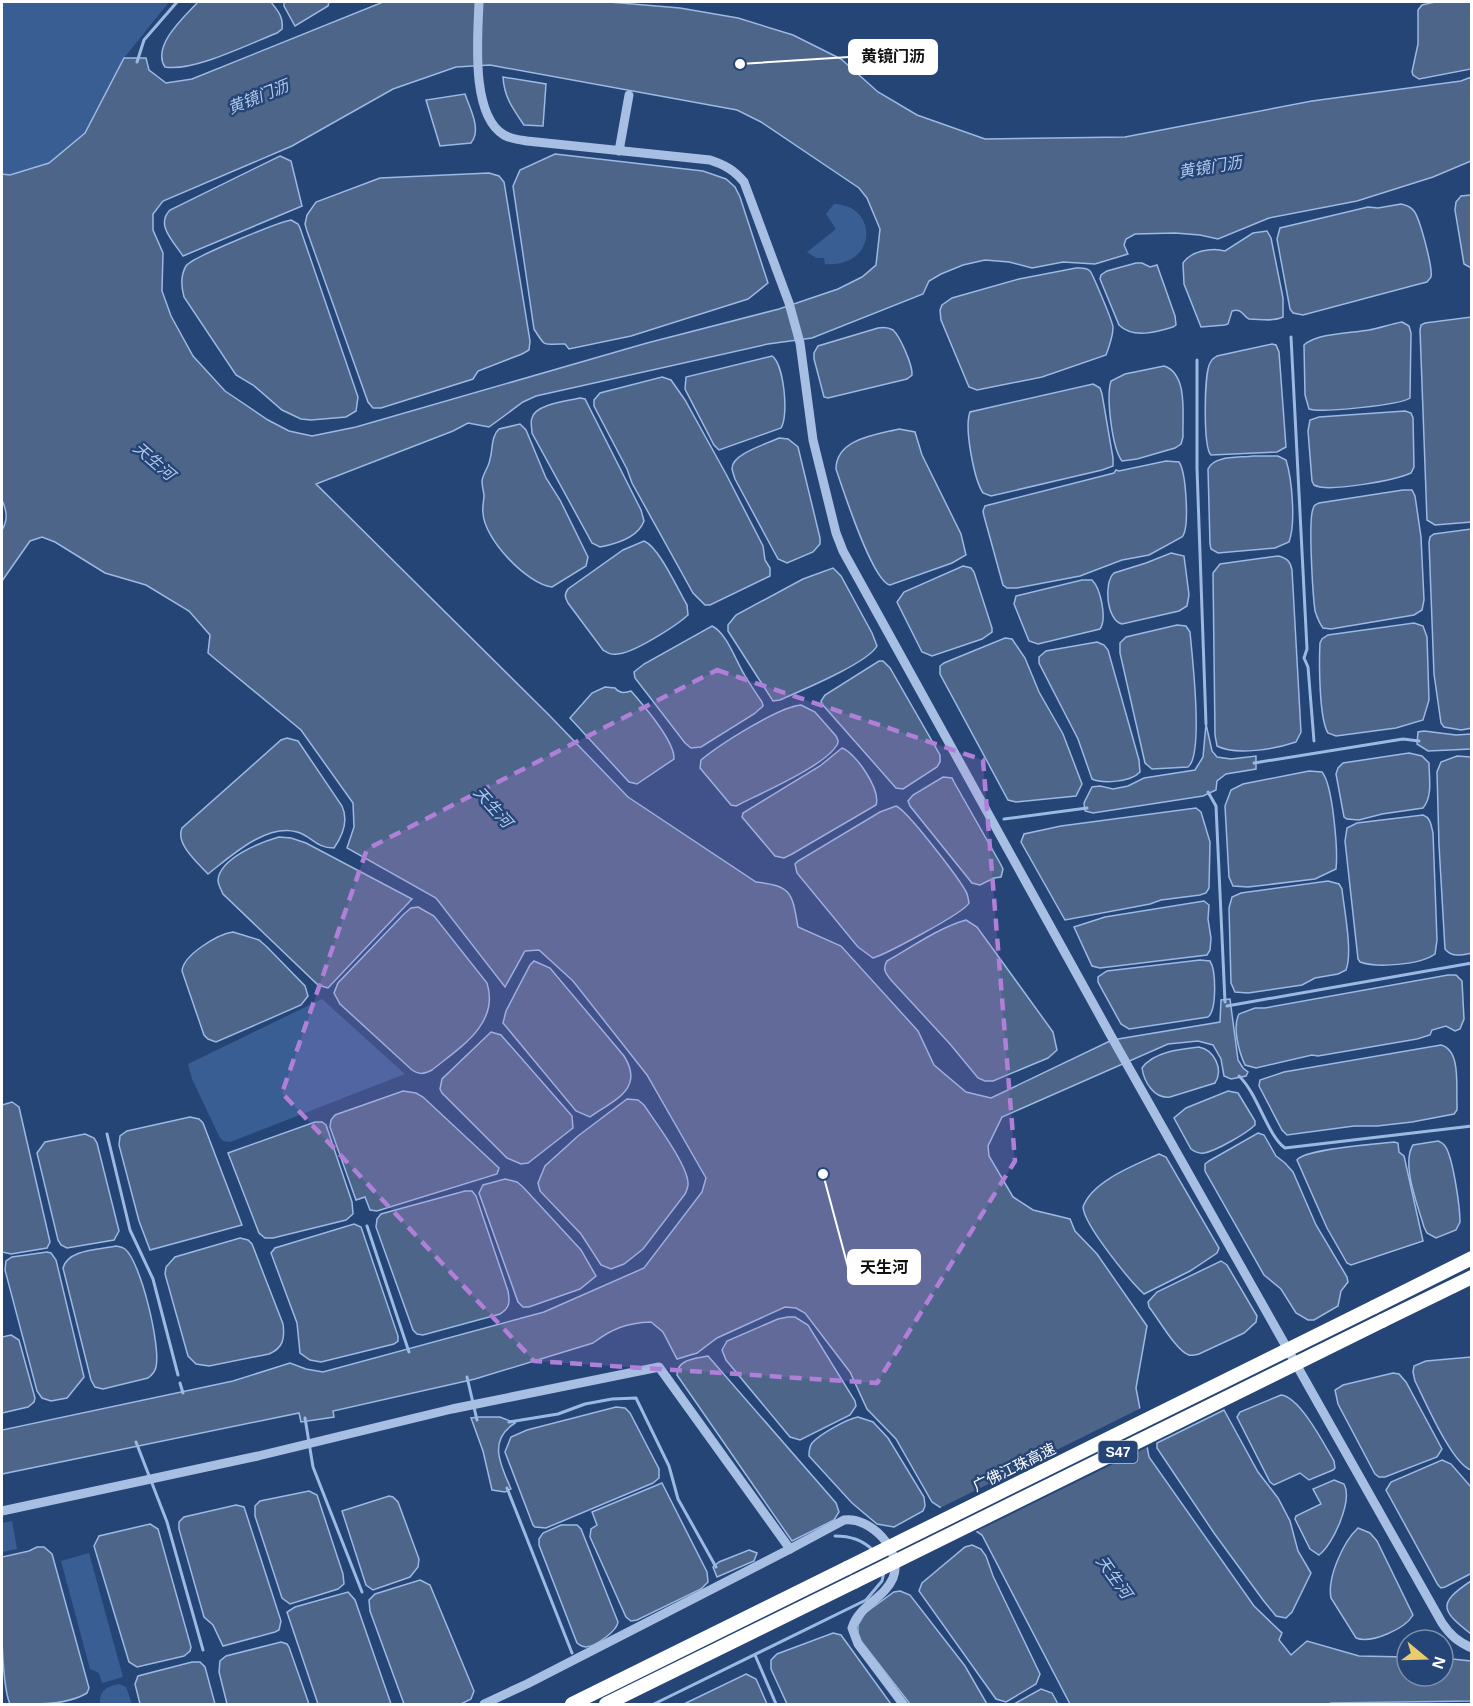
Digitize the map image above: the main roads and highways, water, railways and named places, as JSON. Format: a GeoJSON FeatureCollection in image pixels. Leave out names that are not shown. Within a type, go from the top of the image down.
{"type":"FeatureCollection","features":[{"type":"Feature","properties":{"kind":"highway","name":"广佛江珠高速"},"geometry":{"type":"LineString","coordinates":[[572,1704],[1472,1258]]}},
{"type":"Feature","properties":{"kind":"highway","name":"S47"},"geometry":{"type":"LineString","coordinates":[[606,1704],[1472,1277]]}},
{"type":"Feature","properties":{"kind":"water"},"geometry":{"type":"Polygon","coordinates":[[[198,2],[271,2],[281,17],[282,29],[237,50],[205,61],[165,67],[162,50],[166,41],[178,23],[198,2]]]}},
{"type":"Feature","properties":{"kind":"water"},"geometry":{"type":"Polygon","coordinates":[[[284,2],[329,2],[328,6],[295,26],[284,2]]]}},
{"type":"Feature","properties":{"kind":"water"},"geometry":{"type":"Polygon","coordinates":[[[383,2],[609,2],[680,8],[738,18],[793,35],[841,59],[878,92],[917,115],[985,139],[1125,137],[1312,101],[1461,81],[1471,77],[1471,161],[1433,177],[1357,201],[1269,218],[1218,239],[1175,233],[1135,234],[1126,239],[1124,245],[1128,254],[1095,264],[1063,262],[1032,268],[1009,262],[985,260],[963,265],[929,281],[923,294],[812,338],[768,344],[536,396],[523,402],[489,427],[468,423],[453,431],[316,484],[549,715],[628,797],[756,882],[784,889],[792,899],[798,927],[841,946],[918,1031],[934,1065],[966,1092],[991,1098],[1112,1040],[1220,1022],[1221,1000],[1230,999],[1238,1060],[1248,1072],[1246,1076],[1231,1079],[1224,1076],[1221,1059],[1213,1045],[1198,1041],[1168,1044],[1002,1117],[988,1146],[989,1156],[1013,1197],[1033,1210],[1070,1219],[1075,1231],[1097,1254],[1147,1326],[1136,1388],[1149,1457],[1254,1606],[1282,1633],[1279,1640],[1291,1655],[1307,1641],[1359,1656],[1395,1657],[1395,1688],[1455,1688],[1455,1659],[1471,1661],[1471,1701],[1328,1704],[1070,1704],[982,1535],[932,1502],[896,1439],[867,1409],[850,1372],[805,1313],[796,1308],[785,1307],[717,1338],[697,1353],[677,1359],[663,1332],[651,1322],[635,1324],[620,1327],[593,1343],[475,1379],[333,1411],[334,1417],[301,1422],[299,1413],[2,1474],[2,1430],[233,1381],[290,1363],[323,1372],[544,1312],[644,1268],[702,1192],[706,1178],[647,1075],[573,981],[539,950],[525,951],[505,987],[436,898],[347,848],[354,827],[353,803],[301,730],[208,653],[210,635],[189,611],[146,585],[105,573],[55,542],[42,537],[30,541],[2,581],[2,530],[6,515],[2,500],[2,174],[10,175],[49,163],[85,133],[124,58],[146,58],[149,70],[166,83],[192,79],[383,2]],[[490,65],[456,67],[393,89],[292,146],[163,201],[153,214],[153,230],[163,253],[162,291],[171,316],[193,356],[225,391],[268,420],[289,431],[312,436],[356,427],[647,343],[779,309],[838,289],[862,277],[876,265],[880,229],[867,198],[859,188],[761,122],[737,110],[490,65]]]}},
{"type":"Feature","properties":{"kind":"water"},"geometry":{"type":"Polygon","coordinates":[[[1435,2],[1471,2],[1471,69],[1419,79],[1412,72],[1418,44],[1418,10],[1422,5],[1435,2]]]}},
{"type":"Feature","properties":{"kind":"water"},"geometry":{"type":"Polygon","coordinates":[[[503,77],[546,84],[543,126],[524,125],[507,97],[503,77]]]}},
{"type":"Feature","properties":{"kind":"water"},"geometry":{"type":"Polygon","coordinates":[[[465,94],[474,119],[474,138],[471,143],[440,146],[426,100],[465,94]]]}},
{"type":"Feature","properties":{"kind":"water"},"geometry":{"type":"Polygon","coordinates":[[[555,154],[703,171],[726,179],[735,187],[740,197],[768,283],[748,299],[631,336],[569,349],[565,344],[544,343],[534,329],[513,186],[520,170],[555,154]]]}},
{"type":"Feature","properties":{"kind":"water"},"geometry":{"type":"Polygon","coordinates":[[[280,156],[291,161],[302,206],[183,256],[165,227],[164,222],[170,210],[280,156]]]}},
{"type":"Feature","properties":{"kind":"water"},"geometry":{"type":"Polygon","coordinates":[[[489,173],[499,176],[504,182],[530,341],[529,350],[478,371],[473,379],[381,408],[373,408],[368,402],[307,231],[305,224],[307,215],[316,202],[380,178],[489,173]]]}},
{"type":"Feature","properties":{"kind":"water"},"geometry":{"type":"Polygon","coordinates":[[[1472,195],[1471,268],[1464,264],[1455,210],[1456,202],[1461,196],[1472,195]]]}},
{"type":"Feature","properties":{"kind":"water"},"geometry":{"type":"Polygon","coordinates":[[[1401,204],[1408,206],[1417,216],[1431,272],[1431,277],[1427,282],[1303,315],[1293,313],[1290,309],[1277,239],[1280,228],[1368,207],[1378,208],[1401,204]]]}},
{"type":"Feature","properties":{"kind":"water"},"geometry":{"type":"Polygon","coordinates":[[[291,220],[300,228],[358,397],[356,411],[346,417],[301,419],[282,410],[253,385],[236,375],[184,297],[182,277],[186,266],[203,255],[291,220]]]}},
{"type":"Feature","properties":{"kind":"water"},"geometry":{"type":"Polygon","coordinates":[[[1267,231],[1271,238],[1283,298],[1283,317],[1271,320],[1249,319],[1240,311],[1235,310],[1232,311],[1228,324],[1201,327],[1184,284],[1183,263],[1196,253],[1208,250],[1225,251],[1253,233],[1267,231]]]}},
{"type":"Feature","properties":{"kind":"water"},"geometry":{"type":"Polygon","coordinates":[[[1136,263],[1150,267],[1157,265],[1175,316],[1176,325],[1173,327],[1138,333],[1119,325],[1100,279],[1101,275],[1107,271],[1136,263]]]}},
{"type":"Feature","properties":{"kind":"water"},"geometry":{"type":"Polygon","coordinates":[[[1085,268],[1090,271],[1110,318],[1113,331],[1106,355],[1042,377],[977,390],[969,387],[941,320],[942,305],[952,298],[1019,279],[1085,268]]]}},
{"type":"Feature","properties":{"kind":"water"},"geometry":{"type":"Polygon","coordinates":[[[1471,317],[1471,522],[1435,525],[1427,520],[1420,330],[1421,325],[1425,323],[1471,317]]]}},
{"type":"Feature","properties":{"kind":"water"},"geometry":{"type":"Polygon","coordinates":[[[1402,322],[1409,326],[1411,333],[1410,398],[1360,408],[1309,409],[1305,395],[1304,345],[1317,338],[1402,322]]]}},
{"type":"Feature","properties":{"kind":"water"},"geometry":{"type":"Polygon","coordinates":[[[878,328],[889,328],[896,333],[908,358],[912,375],[907,379],[828,398],[824,397],[814,359],[818,346],[878,328]]]}},
{"type":"Feature","properties":{"kind":"water"},"geometry":{"type":"Polygon","coordinates":[[[1276,345],[1279,352],[1286,447],[1277,452],[1211,455],[1208,449],[1205,410],[1206,381],[1211,361],[1217,356],[1276,345]]]}},
{"type":"Feature","properties":{"kind":"water"},"geometry":{"type":"Polygon","coordinates":[[[772,356],[780,369],[784,391],[785,413],[781,428],[719,450],[714,445],[685,389],[686,377],[772,356]]]}},
{"type":"Feature","properties":{"kind":"water"},"geometry":{"type":"Polygon","coordinates":[[[1164,366],[1172,371],[1181,387],[1183,437],[1181,444],[1175,448],[1137,459],[1122,461],[1115,445],[1111,422],[1109,398],[1111,381],[1125,374],[1164,366]]]}},
{"type":"Feature","properties":{"kind":"water"},"geometry":{"type":"Polygon","coordinates":[[[662,377],[671,380],[685,400],[763,546],[765,560],[770,568],[770,576],[710,605],[705,605],[693,593],[632,483],[594,406],[594,400],[600,393],[662,377]]]}},
{"type":"Feature","properties":{"kind":"water"},"geometry":{"type":"Polygon","coordinates":[[[1093,384],[1100,388],[1102,394],[1113,466],[991,496],[983,493],[976,477],[971,453],[968,429],[970,412],[1093,384]]]}},
{"type":"Feature","properties":{"kind":"water"},"geometry":{"type":"Polygon","coordinates":[[[580,398],[585,399],[641,510],[644,521],[632,536],[600,547],[592,543],[532,433],[531,420],[539,409],[580,398]]]}},
{"type":"Feature","properties":{"kind":"water"},"geometry":{"type":"Polygon","coordinates":[[[1405,411],[1411,413],[1413,418],[1414,467],[1411,473],[1346,487],[1314,485],[1308,431],[1310,420],[1319,417],[1405,411]]]}},
{"type":"Feature","properties":{"kind":"water"},"geometry":{"type":"Polygon","coordinates":[[[520,424],[526,430],[546,478],[560,500],[588,557],[586,566],[552,587],[531,578],[508,559],[485,524],[482,481],[495,435],[499,429],[520,424]]]}},
{"type":"Feature","properties":{"kind":"water"},"geometry":{"type":"Polygon","coordinates":[[[899,429],[915,432],[922,455],[961,534],[966,555],[952,563],[890,585],[883,580],[867,552],[836,469],[842,451],[850,445],[869,436],[899,429]]]}},
{"type":"Feature","properties":{"kind":"water"},"geometry":{"type":"Polygon","coordinates":[[[779,438],[788,439],[798,447],[820,538],[820,544],[813,552],[787,563],[778,559],[735,479],[732,469],[733,464],[743,454],[779,438]]]}},
{"type":"Feature","properties":{"kind":"water"},"geometry":{"type":"Polygon","coordinates":[[[1278,456],[1286,460],[1292,501],[1289,542],[1275,548],[1218,553],[1211,549],[1210,544],[1208,469],[1221,459],[1278,456]]]}},
{"type":"Feature","properties":{"kind":"water"},"geometry":{"type":"Polygon","coordinates":[[[1166,461],[1179,462],[1184,477],[1186,523],[1182,537],[1149,555],[1122,560],[1080,576],[1017,588],[1007,588],[1003,585],[984,516],[985,506],[1114,473],[1116,470],[1166,461]]]}},
{"type":"Feature","properties":{"kind":"water"},"geometry":{"type":"Polygon","coordinates":[[[1412,490],[1415,496],[1421,537],[1424,600],[1422,610],[1414,615],[1331,629],[1323,628],[1315,611],[1313,590],[1311,528],[1314,507],[1319,503],[1412,490]]]}},
{"type":"Feature","properties":{"kind":"water"},"geometry":{"type":"Polygon","coordinates":[[[1471,529],[1472,728],[1461,730],[1444,727],[1441,723],[1434,674],[1429,542],[1430,537],[1434,534],[1471,529]]]}},
{"type":"Feature","properties":{"kind":"water"},"geometry":{"type":"Polygon","coordinates":[[[644,541],[656,551],[668,570],[687,605],[688,615],[643,645],[624,653],[610,654],[603,650],[568,603],[566,593],[568,589],[623,550],[644,541]]]}},
{"type":"Feature","properties":{"kind":"water"},"geometry":{"type":"Polygon","coordinates":[[[1171,553],[1184,556],[1189,595],[1187,606],[1179,611],[1122,624],[1117,621],[1108,601],[1108,585],[1114,573],[1171,553]]]}},
{"type":"Feature","properties":{"kind":"water"},"geometry":{"type":"Polygon","coordinates":[[[1278,556],[1288,560],[1292,570],[1301,732],[1296,742],[1277,747],[1245,751],[1225,749],[1217,746],[1215,735],[1213,573],[1220,564],[1278,556]]]}},
{"type":"Feature","properties":{"kind":"water"},"geometry":{"type":"Polygon","coordinates":[[[963,566],[971,568],[974,572],[992,632],[982,639],[932,656],[922,652],[897,602],[904,592],[963,566]]]}},
{"type":"Feature","properties":{"kind":"water"},"geometry":{"type":"Polygon","coordinates":[[[833,568],[841,576],[877,646],[871,653],[848,668],[780,700],[773,701],[728,631],[728,625],[736,615],[803,579],[833,568]]]}},
{"type":"Feature","properties":{"kind":"water"},"geometry":{"type":"Polygon","coordinates":[[[1082,580],[1092,580],[1098,590],[1103,611],[1100,629],[1038,644],[1029,641],[1014,604],[1016,596],[1082,580]]]}},
{"type":"Feature","properties":{"kind":"water"},"geometry":{"type":"Polygon","coordinates":[[[1414,623],[1423,626],[1427,637],[1429,700],[1423,720],[1396,728],[1336,736],[1328,733],[1323,716],[1320,690],[1320,643],[1322,639],[1328,635],[1414,623]]]}},
{"type":"Feature","properties":{"kind":"water"},"geometry":{"type":"Polygon","coordinates":[[[1177,625],[1186,626],[1190,632],[1196,704],[1193,759],[1188,767],[1152,769],[1145,763],[1120,653],[1120,643],[1126,637],[1177,625]]]}},
{"type":"Feature","properties":{"kind":"water"},"geometry":{"type":"Polygon","coordinates":[[[712,626],[726,640],[763,706],[701,747],[691,748],[635,678],[634,672],[644,664],[712,626]]]}},
{"type":"Feature","properties":{"kind":"water"},"geometry":{"type":"Polygon","coordinates":[[[1005,638],[1012,639],[1025,658],[1039,692],[1063,734],[1082,784],[1076,796],[1016,802],[1008,800],[940,674],[940,666],[944,663],[1005,638]]]}},
{"type":"Feature","properties":{"kind":"water"},"geometry":{"type":"Polygon","coordinates":[[[1097,642],[1108,650],[1139,760],[1140,772],[1130,778],[1117,781],[1092,779],[1078,739],[1039,663],[1039,657],[1046,651],[1097,642]]]}},
{"type":"Feature","properties":{"kind":"water"},"geometry":{"type":"Polygon","coordinates":[[[879,661],[883,661],[890,668],[940,755],[937,767],[903,789],[896,788],[821,701],[825,695],[879,661]]]}},
{"type":"Feature","properties":{"kind":"water"},"geometry":{"type":"Polygon","coordinates":[[[605,687],[615,688],[622,692],[631,691],[657,724],[673,751],[674,759],[637,784],[629,782],[570,718],[592,693],[605,687]]]}},
{"type":"Feature","properties":{"kind":"water"},"geometry":{"type":"Polygon","coordinates":[[[801,705],[815,712],[836,736],[837,745],[819,762],[806,770],[736,806],[731,805],[700,768],[701,760],[764,719],[801,705]]]}},
{"type":"Feature","properties":{"kind":"water"},"geometry":{"type":"Polygon","coordinates":[[[1206,724],[1212,751],[1217,757],[1231,759],[1256,756],[1256,769],[1226,774],[1217,781],[1216,790],[1203,796],[1093,813],[1085,811],[1084,803],[1092,787],[1113,789],[1128,786],[1144,778],[1195,770],[1203,757],[1206,724]]]}},
{"type":"Feature","properties":{"kind":"water"},"geometry":{"type":"Polygon","coordinates":[[[1418,732],[1456,735],[1471,734],[1471,749],[1428,751],[1417,744],[1418,732]]]}},
{"type":"Feature","properties":{"kind":"water"},"geometry":{"type":"Polygon","coordinates":[[[287,738],[298,741],[342,806],[345,822],[337,843],[334,848],[322,846],[297,832],[273,832],[249,843],[208,874],[185,847],[181,834],[182,828],[281,740],[287,738]]]}},
{"type":"Feature","properties":{"kind":"water"},"geometry":{"type":"Polygon","coordinates":[[[842,748],[854,757],[866,773],[875,790],[876,805],[792,854],[784,858],[775,856],[742,817],[743,813],[820,766],[842,748]]]}},
{"type":"Feature","properties":{"kind":"water"},"geometry":{"type":"Polygon","coordinates":[[[1409,753],[1422,756],[1429,763],[1429,792],[1423,808],[1359,820],[1344,817],[1336,774],[1343,763],[1409,753]]]}},
{"type":"Feature","properties":{"kind":"water"},"geometry":{"type":"Polygon","coordinates":[[[1457,756],[1471,757],[1472,953],[1457,955],[1445,949],[1437,772],[1441,762],[1457,756]]]}},
{"type":"Feature","properties":{"kind":"water"},"geometry":{"type":"Polygon","coordinates":[[[1309,771],[1322,772],[1326,779],[1332,804],[1336,869],[1315,879],[1248,887],[1233,886],[1229,877],[1225,806],[1231,790],[1243,784],[1309,771]]]}},
{"type":"Feature","properties":{"kind":"water"},"geometry":{"type":"Polygon","coordinates":[[[943,777],[952,778],[1003,869],[1001,877],[980,885],[972,883],[910,806],[908,801],[913,795],[943,777]]]}},
{"type":"Feature","properties":{"kind":"water"},"geometry":{"type":"Polygon","coordinates":[[[896,806],[943,858],[966,892],[969,903],[940,924],[873,958],[858,947],[797,873],[795,864],[880,812],[896,806]]]}},
{"type":"Feature","properties":{"kind":"water"},"geometry":{"type":"Polygon","coordinates":[[[1196,808],[1201,812],[1210,842],[1209,888],[1206,893],[1200,895],[1161,900],[1065,920],[1021,842],[1024,834],[1061,826],[1196,808]]]}},
{"type":"Feature","properties":{"kind":"water"},"geometry":{"type":"Polygon","coordinates":[[[1423,815],[1429,820],[1433,833],[1437,940],[1435,954],[1419,961],[1398,964],[1377,965],[1360,962],[1345,841],[1347,828],[1357,823],[1423,815]]]}},
{"type":"Feature","properties":{"kind":"water"},"geometry":{"type":"Polygon","coordinates":[[[279,837],[306,843],[412,899],[328,988],[318,985],[223,894],[219,885],[220,872],[233,858],[252,847],[279,837]]]}},
{"type":"Feature","properties":{"kind":"water"},"geometry":{"type":"Polygon","coordinates":[[[1328,881],[1339,884],[1342,889],[1349,953],[1346,970],[1338,974],[1315,978],[1302,985],[1248,993],[1235,992],[1231,983],[1229,908],[1232,897],[1241,893],[1328,881]]]}},
{"type":"Feature","properties":{"kind":"water"},"geometry":{"type":"Polygon","coordinates":[[[1204,901],[1209,905],[1208,919],[1211,938],[1207,955],[1100,968],[1092,966],[1074,927],[1105,917],[1204,901]]]}},
{"type":"Feature","properties":{"kind":"water"},"geometry":{"type":"Polygon","coordinates":[[[418,907],[434,916],[487,983],[489,998],[488,1011],[475,1034],[432,1070],[422,1073],[412,1070],[340,1004],[334,993],[338,983],[404,914],[411,908],[418,907]]]}},
{"type":"Feature","properties":{"kind":"water"},"geometry":{"type":"Polygon","coordinates":[[[966,920],[977,927],[1053,1032],[1057,1050],[1048,1058],[993,1081],[978,1078],[891,980],[885,969],[887,961],[935,933],[966,920]]]}},
{"type":"Feature","properties":{"kind":"water"},"geometry":{"type":"Polygon","coordinates":[[[233,932],[259,940],[305,986],[308,996],[301,1005],[216,1042],[204,1035],[182,971],[188,958],[202,946],[233,932]]]}},
{"type":"Feature","properties":{"kind":"water"},"geometry":{"type":"Polygon","coordinates":[[[1200,960],[1210,961],[1213,973],[1214,999],[1208,1017],[1129,1029],[1121,1024],[1098,982],[1098,977],[1107,971],[1200,960]]]}},
{"type":"Feature","properties":{"kind":"water"},"geometry":{"type":"Polygon","coordinates":[[[534,961],[550,968],[624,1056],[630,1067],[631,1077],[624,1092],[590,1117],[576,1111],[503,1023],[506,1011],[534,961]]]}},
{"type":"Feature","properties":{"kind":"water"},"geometry":{"type":"Polygon","coordinates":[[[1456,975],[1462,981],[1464,1019],[1460,1029],[1455,1031],[1446,1026],[1432,1030],[1430,1035],[1417,1039],[1318,1056],[1312,1055],[1256,1068],[1245,1065],[1236,1032],[1239,1014],[1255,1008],[1456,975]]]}},
{"type":"Feature","properties":{"kind":"water"},"geometry":{"type":"Polygon","coordinates":[[[491,1032],[501,1035],[572,1116],[573,1128],[528,1163],[521,1164],[507,1158],[440,1089],[442,1079],[491,1032]]]}},
{"type":"Feature","properties":{"kind":"water"},"geometry":{"type":"Polygon","coordinates":[[[1441,1045],[1447,1048],[1455,1061],[1457,1110],[1454,1114],[1412,1122],[1354,1126],[1287,1135],[1282,1130],[1259,1086],[1260,1080],[1284,1072],[1441,1045]]]}},
{"type":"Feature","properties":{"kind":"water"},"geometry":{"type":"Polygon","coordinates":[[[1199,1047],[1209,1052],[1216,1061],[1218,1078],[1215,1083],[1170,1097],[1159,1095],[1151,1088],[1142,1068],[1147,1063],[1168,1052],[1199,1047]]]}},
{"type":"Feature","properties":{"kind":"water"},"geometry":{"type":"Polygon","coordinates":[[[403,1091],[416,1093],[423,1097],[499,1168],[497,1174],[377,1211],[370,1210],[365,1197],[356,1200],[330,1127],[331,1120],[335,1115],[403,1091]]]}},
{"type":"Feature","properties":{"kind":"water"},"geometry":{"type":"Polygon","coordinates":[[[1228,1091],[1238,1093],[1255,1121],[1255,1125],[1239,1137],[1209,1152],[1194,1151],[1174,1118],[1186,1108],[1228,1091]]]}},
{"type":"Feature","properties":{"kind":"water"},"geometry":{"type":"Polygon","coordinates":[[[627,1099],[638,1100],[644,1105],[678,1156],[688,1185],[685,1194],[643,1249],[624,1264],[611,1269],[601,1265],[581,1234],[540,1191],[538,1183],[545,1166],[578,1136],[627,1099]]]}},
{"type":"Feature","properties":{"kind":"water"},"geometry":{"type":"Polygon","coordinates":[[[12,1102],[19,1107],[50,1242],[47,1248],[11,1254],[2,1252],[2,1105],[12,1102]]]}},
{"type":"Feature","properties":{"kind":"water"},"geometry":{"type":"Polygon","coordinates":[[[190,1117],[199,1119],[203,1123],[242,1225],[150,1250],[139,1221],[119,1145],[120,1136],[127,1131],[190,1117]]]}},
{"type":"Feature","properties":{"kind":"water"},"geometry":{"type":"Polygon","coordinates":[[[315,1122],[322,1122],[326,1125],[352,1202],[353,1214],[346,1220],[265,1238],[259,1233],[228,1153],[315,1122]]]}},
{"type":"Feature","properties":{"kind":"water"},"geometry":{"type":"Polygon","coordinates":[[[1258,1133],[1264,1135],[1276,1156],[1293,1172],[1316,1225],[1347,1277],[1348,1282],[1341,1291],[1338,1306],[1314,1320],[1308,1320],[1296,1313],[1281,1289],[1264,1275],[1205,1171],[1205,1164],[1209,1161],[1258,1133]]]}},
{"type":"Feature","properties":{"kind":"water"},"geometry":{"type":"Polygon","coordinates":[[[85,1134],[94,1138],[97,1143],[119,1231],[114,1240],[67,1248],[58,1240],[37,1153],[45,1142],[85,1134]]]}},
{"type":"Feature","properties":{"kind":"water"},"geometry":{"type":"Polygon","coordinates":[[[1438,1141],[1443,1143],[1451,1160],[1460,1222],[1456,1230],[1436,1238],[1427,1233],[1424,1227],[1412,1185],[1409,1163],[1413,1145],[1438,1141]]]}},
{"type":"Feature","properties":{"kind":"water"},"geometry":{"type":"Polygon","coordinates":[[[1398,1143],[1399,1152],[1404,1156],[1423,1241],[1351,1265],[1347,1263],[1327,1228],[1297,1160],[1302,1156],[1326,1150],[1398,1143]]]}},
{"type":"Feature","properties":{"kind":"water"},"geometry":{"type":"Polygon","coordinates":[[[1159,1154],[1166,1157],[1219,1248],[1217,1253],[1190,1271],[1144,1294],[1099,1239],[1083,1207],[1095,1189],[1115,1175],[1159,1154]]]}},
{"type":"Feature","properties":{"kind":"water"},"geometry":{"type":"Polygon","coordinates":[[[505,1179],[517,1182],[523,1187],[581,1250],[596,1276],[580,1289],[529,1307],[523,1307],[518,1302],[479,1193],[483,1185],[505,1179]]]}},
{"type":"Feature","properties":{"kind":"water"},"geometry":{"type":"Polygon","coordinates":[[[472,1191],[476,1196],[508,1291],[509,1304],[500,1314],[423,1335],[417,1334],[413,1330],[376,1227],[377,1219],[381,1214],[472,1191]]]}},
{"type":"Feature","properties":{"kind":"water"},"geometry":{"type":"Polygon","coordinates":[[[354,1224],[361,1227],[398,1341],[394,1344],[321,1362],[310,1360],[300,1353],[297,1323],[271,1253],[275,1248],[354,1224]]]}},
{"type":"Feature","properties":{"kind":"water"},"geometry":{"type":"Polygon","coordinates":[[[240,1238],[252,1244],[283,1324],[282,1342],[269,1354],[209,1366],[196,1364],[188,1356],[165,1274],[166,1267],[175,1257],[240,1238]]]}},
{"type":"Feature","properties":{"kind":"water"},"geometry":{"type":"Polygon","coordinates":[[[116,1246],[125,1249],[137,1270],[153,1324],[157,1357],[156,1367],[148,1378],[103,1389],[95,1387],[91,1380],[63,1268],[71,1257],[77,1254],[116,1246]]]}},
{"type":"Feature","properties":{"kind":"water"},"geometry":{"type":"Polygon","coordinates":[[[51,1253],[56,1260],[84,1377],[67,1398],[51,1401],[42,1398],[37,1391],[5,1270],[6,1261],[12,1257],[51,1253]]]}},
{"type":"Feature","properties":{"kind":"water"},"geometry":{"type":"Polygon","coordinates":[[[1221,1261],[1227,1265],[1257,1316],[1256,1322],[1244,1333],[1199,1354],[1189,1355],[1173,1341],[1149,1307],[1148,1302],[1157,1292],[1221,1261]]]}},
{"type":"Feature","properties":{"kind":"water"},"geometry":{"type":"Polygon","coordinates":[[[795,1317],[808,1325],[856,1406],[850,1415],[800,1440],[790,1437],[726,1360],[722,1350],[727,1341],[778,1319],[795,1317]]]}},
{"type":"Feature","properties":{"kind":"water"},"geometry":{"type":"Polygon","coordinates":[[[11,1335],[19,1340],[35,1398],[28,1407],[2,1413],[2,1337],[11,1335]]]}},
{"type":"Feature","properties":{"kind":"water"},"geometry":{"type":"Polygon","coordinates":[[[708,1356],[836,1503],[839,1512],[834,1520],[792,1541],[677,1375],[683,1363],[708,1356]]]}},
{"type":"Feature","properties":{"kind":"water"},"geometry":{"type":"Polygon","coordinates":[[[1471,1357],[1472,1470],[1464,1465],[1448,1444],[1432,1416],[1413,1372],[1414,1366],[1426,1361],[1471,1357]]]}},
{"type":"Feature","properties":{"kind":"water"},"geometry":{"type":"Polygon","coordinates":[[[1393,1373],[1399,1374],[1406,1382],[1442,1449],[1437,1457],[1385,1477],[1379,1477],[1375,1474],[1338,1404],[1335,1390],[1343,1385],[1393,1373]]]}},
{"type":"Feature","properties":{"kind":"water"},"geometry":{"type":"Polygon","coordinates":[[[1281,1395],[1296,1404],[1311,1422],[1334,1461],[1333,1470],[1309,1480],[1300,1473],[1274,1485],[1270,1482],[1237,1417],[1240,1412],[1281,1395]]]}},
{"type":"Feature","properties":{"kind":"water"},"geometry":{"type":"Polygon","coordinates":[[[616,1407],[625,1408],[630,1413],[659,1469],[659,1478],[653,1483],[546,1528],[535,1527],[505,1452],[511,1437],[527,1430],[616,1407]]]}},
{"type":"Feature","properties":{"kind":"water"},"geometry":{"type":"Polygon","coordinates":[[[1224,1410],[1258,1472],[1278,1498],[1290,1521],[1298,1551],[1311,1573],[1292,1612],[1286,1618],[1276,1616],[1263,1600],[1214,1533],[1157,1448],[1157,1443],[1224,1410]]]}},
{"type":"Feature","properties":{"kind":"water"},"geometry":{"type":"Polygon","coordinates":[[[500,1417],[515,1423],[506,1430],[499,1445],[500,1462],[511,1489],[505,1492],[492,1490],[483,1451],[471,1418],[500,1417]]]}},
{"type":"Feature","properties":{"kind":"water"},"geometry":{"type":"Polygon","coordinates":[[[858,1417],[873,1422],[888,1438],[924,1497],[923,1511],[894,1527],[877,1524],[852,1503],[809,1456],[810,1446],[816,1439],[827,1431],[858,1417]]]}},
{"type":"Feature","properties":{"kind":"water"},"geometry":{"type":"Polygon","coordinates":[[[1442,1460],[1451,1464],[1471,1487],[1472,1573],[1441,1588],[1386,1490],[1391,1482],[1442,1460]]]}},
{"type":"Feature","properties":{"kind":"water"},"geometry":{"type":"Polygon","coordinates":[[[1334,1480],[1344,1484],[1346,1500],[1344,1511],[1330,1542],[1319,1555],[1310,1549],[1295,1519],[1296,1516],[1321,1504],[1313,1489],[1334,1480]]]}},
{"type":"Feature","properties":{"kind":"water"},"geometry":{"type":"Polygon","coordinates":[[[662,1483],[707,1572],[708,1582],[701,1589],[631,1621],[626,1617],[590,1537],[591,1529],[597,1525],[592,1512],[662,1483]]]}},
{"type":"Feature","properties":{"kind":"water"},"geometry":{"type":"Polygon","coordinates":[[[309,1491],[317,1495],[343,1574],[344,1584],[338,1589],[290,1604],[282,1598],[255,1516],[255,1506],[260,1501],[309,1491]]]}},
{"type":"Feature","properties":{"kind":"water"},"geometry":{"type":"Polygon","coordinates":[[[389,1496],[398,1502],[419,1559],[418,1567],[410,1577],[373,1590],[366,1585],[342,1511],[389,1496]]]}},
{"type":"Feature","properties":{"kind":"water"},"geometry":{"type":"Polygon","coordinates":[[[236,1505],[244,1507],[281,1621],[279,1630],[275,1632],[223,1646],[213,1625],[204,1617],[179,1522],[184,1517],[236,1505]]]}},
{"type":"Feature","properties":{"kind":"water"},"geometry":{"type":"Polygon","coordinates":[[[150,1524],[158,1529],[191,1647],[184,1656],[137,1667],[129,1662],[94,1546],[99,1536],[150,1524]]]}},
{"type":"Feature","properties":{"kind":"water"},"geometry":{"type":"Polygon","coordinates":[[[561,1525],[577,1525],[581,1529],[618,1622],[614,1630],[595,1644],[586,1647],[577,1643],[539,1545],[539,1539],[543,1533],[561,1525]]]}},
{"type":"Feature","properties":{"kind":"water"},"geometry":{"type":"Polygon","coordinates":[[[1358,1528],[1370,1533],[1377,1541],[1413,1615],[1395,1630],[1370,1639],[1356,1638],[1331,1598],[1331,1581],[1337,1561],[1352,1534],[1358,1528]]]}},
{"type":"Feature","properties":{"kind":"water"},"geometry":{"type":"Polygon","coordinates":[[[972,1545],[981,1549],[986,1556],[993,1576],[1040,1674],[1036,1684],[1006,1702],[996,1699],[919,1591],[922,1583],[965,1547],[972,1545]]]}},
{"type":"Feature","properties":{"kind":"water"},"geometry":{"type":"Polygon","coordinates":[[[44,1547],[52,1554],[89,1688],[87,1693],[70,1700],[39,1704],[10,1704],[4,1676],[1,1611],[2,1557],[44,1547]]]}},
{"type":"Feature","properties":{"kind":"water"},"geometry":{"type":"Polygon","coordinates":[[[749,1550],[757,1553],[754,1561],[717,1577],[713,1567],[719,1562],[749,1550]]]}},
{"type":"Feature","properties":{"kind":"water"},"geometry":{"type":"Polygon","coordinates":[[[420,1580],[430,1585],[474,1691],[471,1699],[461,1704],[404,1704],[370,1611],[369,1600],[375,1594],[420,1580]]]}},
{"type":"Feature","properties":{"kind":"water"},"geometry":{"type":"Polygon","coordinates":[[[1471,1581],[1471,1634],[1454,1619],[1447,1607],[1452,1596],[1471,1581]]]}},
{"type":"Feature","properties":{"kind":"water"},"geometry":{"type":"Polygon","coordinates":[[[900,1591],[910,1595],[965,1666],[987,1704],[910,1704],[861,1641],[858,1625],[865,1613],[894,1592],[900,1591]]]}},
{"type":"Feature","properties":{"kind":"water"},"geometry":{"type":"Polygon","coordinates":[[[348,1592],[355,1600],[391,1704],[318,1704],[287,1612],[295,1607],[348,1592]]]}},
{"type":"Feature","properties":{"kind":"water"},"geometry":{"type":"Polygon","coordinates":[[[833,1633],[841,1635],[891,1704],[787,1704],[771,1669],[771,1660],[777,1654],[833,1633]]]}},
{"type":"Feature","properties":{"kind":"water"},"geometry":{"type":"Polygon","coordinates":[[[281,1642],[289,1647],[309,1704],[227,1704],[219,1672],[220,1661],[226,1656],[281,1642]]]}},
{"type":"Feature","properties":{"kind":"water"},"geometry":{"type":"Polygon","coordinates":[[[200,1662],[205,1667],[215,1704],[140,1704],[135,1684],[138,1676],[200,1662]]]}},
{"type":"Feature","properties":{"kind":"water"},"geometry":{"type":"Polygon","coordinates":[[[746,1674],[756,1679],[767,1704],[684,1704],[746,1674]]]}},
{"type":"Feature","properties":{"kind":"water"},"geometry":{"type":"Polygon","coordinates":[[[1041,1689],[1052,1693],[1058,1704],[1014,1704],[1041,1689]]]}},
{"type":"Feature","properties":{"kind":"waterway"},"geometry":{"type":"LineString","coordinates":[[137,62],[144,40],[177,2]]}},
{"type":"Feature","properties":{"kind":"waterway"},"geometry":{"type":"LineString","coordinates":[[1291,337],[1307,649],[1304,658],[1308,667],[1314,741]]}},
{"type":"Feature","properties":{"kind":"waterway"},"geometry":{"type":"LineString","coordinates":[[1197,360],[1197,468],[1206,724]]}},
{"type":"Feature","properties":{"kind":"waterway"},"geometry":{"type":"LineString","coordinates":[[1254,763],[1403,739],[1419,741]]}},
{"type":"Feature","properties":{"kind":"waterway"},"geometry":{"type":"LineString","coordinates":[[1208,792],[1216,806],[1225,1002]]}},
{"type":"Feature","properties":{"kind":"waterway"},"geometry":{"type":"LineString","coordinates":[[1004,819],[1087,808]]}},
{"type":"Feature","properties":{"kind":"waterway"},"geometry":{"type":"LineString","coordinates":[[1227,1006],[1472,963]]}},
{"type":"Feature","properties":{"kind":"waterway"},"geometry":{"type":"LineString","coordinates":[[1239,1076],[1252,1093],[1273,1134],[1285,1148],[1472,1126]]}},
{"type":"Feature","properties":{"kind":"waterway"},"geometry":{"type":"LineString","coordinates":[[107,1134],[130,1230],[153,1279],[178,1375]]}},
{"type":"Feature","properties":{"kind":"waterway"},"geometry":{"type":"LineString","coordinates":[[367,1226],[409,1352]]}},
{"type":"Feature","properties":{"kind":"waterway"},"geometry":{"type":"LineString","coordinates":[[467,1377],[477,1420]]}},
{"type":"Feature","properties":{"kind":"waterway"},"geometry":{"type":"LineString","coordinates":[[180,1383],[183,1393]]}},
{"type":"Feature","properties":{"kind":"waterway"},"geometry":{"type":"LineString","coordinates":[[509,1422],[558,1414],[585,1404],[612,1399],[636,1398],[669,1466],[678,1499],[716,1567]]}},
{"type":"Feature","properties":{"kind":"waterway"},"geometry":{"type":"LineString","coordinates":[[305,1418],[313,1467],[362,1592]]}},
{"type":"Feature","properties":{"kind":"waterway"},"geometry":{"type":"LineString","coordinates":[[136,1442],[167,1522],[203,1650]]}},
{"type":"Feature","properties":{"kind":"waterway"},"geometry":{"type":"LineString","coordinates":[[507,1488],[572,1653]]}},
{"type":"Feature","properties":{"kind":"waterway"},"geometry":{"type":"LineString","coordinates":[[835,1536],[856,1539],[873,1550]]}},
{"type":"Feature","properties":{"kind":"waterway"},"geometry":{"type":"LineString","coordinates":[[654,1704],[866,1600],[882,1581],[884,1572]]}},
{"type":"Feature","properties":{"kind":"waterway"},"geometry":{"type":"LineString","coordinates":[[755,1655],[776,1704]]}},
{"type":"Feature","properties":{"kind":"place","name":"黄镜门沥"},"geometry":{"type":"Point","coordinates":[740,64]}},
{"type":"Feature","properties":{"kind":"place","name":"天生河"},"geometry":{"type":"Point","coordinates":[823,1174]}}]}
